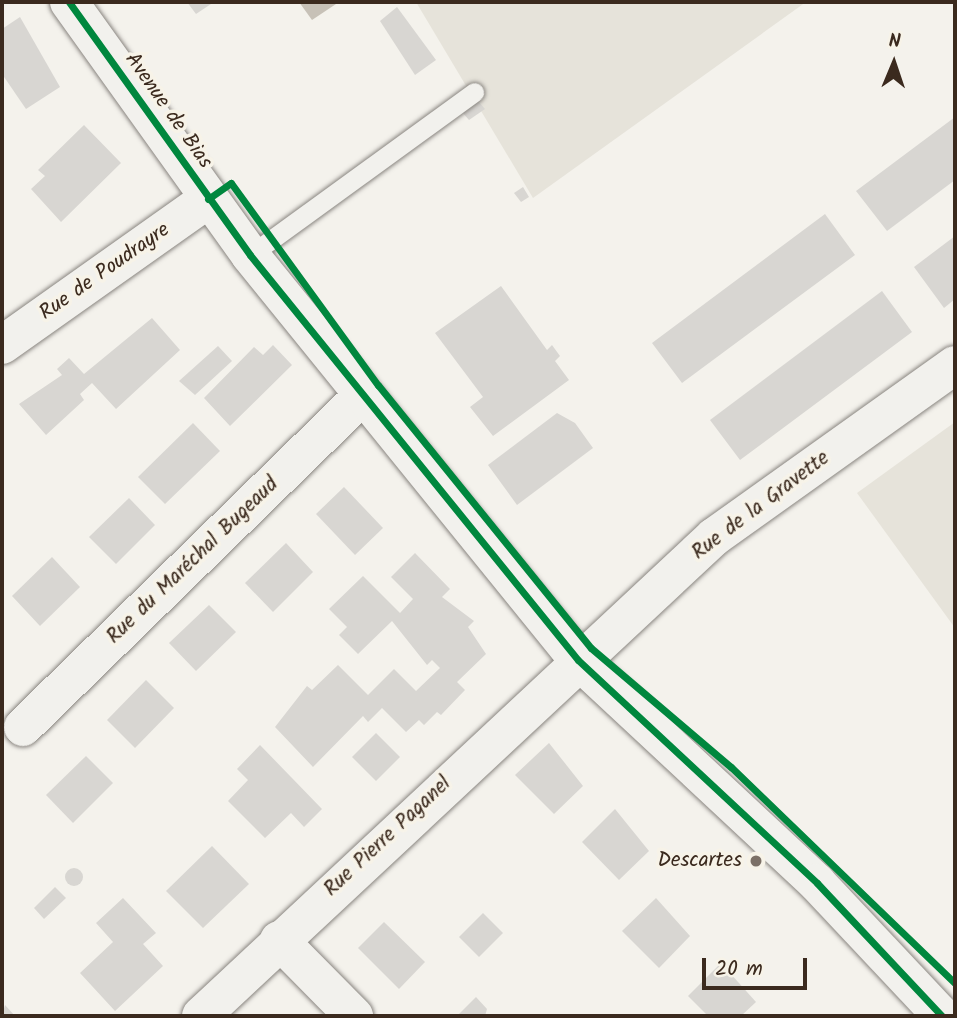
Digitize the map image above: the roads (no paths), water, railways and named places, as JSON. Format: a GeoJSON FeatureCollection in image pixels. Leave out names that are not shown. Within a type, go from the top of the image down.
{"type":"FeatureCollection","features":[{"type":"Feature","properties":{"kind":"street","name":"Avenue de Bias"},"geometry":{"type":"LineString","coordinates":[[69,2],[250,255],[578,660],[817,883],[942,1016]]}},
{"type":"Feature","properties":{"kind":"street","name":"Rue de Poudrayre"},"geometry":{"type":"LineString","coordinates":[[2,345],[208,199]]}},
{"type":"Feature","properties":{"kind":"street","name":"Rue de la Gravette"},"geometry":{"type":"LineString","coordinates":[[578,660],[713,537],[955,365]]}},
{"type":"Feature","properties":{"kind":"street","name":"Rue du Maréchal Bugeaud"},"geometry":{"type":"LineString","coordinates":[[23,727],[363,395]]}},
{"type":"Feature","properties":{"kind":"street","name":"Rue Pierre Paganel"},"geometry":{"type":"LineString","coordinates":[[201,1016],[578,660]]}},
{"type":"Feature","properties":{"kind":"street"},"geometry":{"type":"LineString","coordinates":[[279,940],[354,1016]]}},
{"type":"Feature","properties":{"kind":"lane"},"geometry":{"type":"LineString","coordinates":[[250,255],[474,92]]}},
{"type":"Feature","properties":{"kind":"place","name":"Descartes"},"geometry":{"type":"Point","coordinates":[756,861]}}]}
